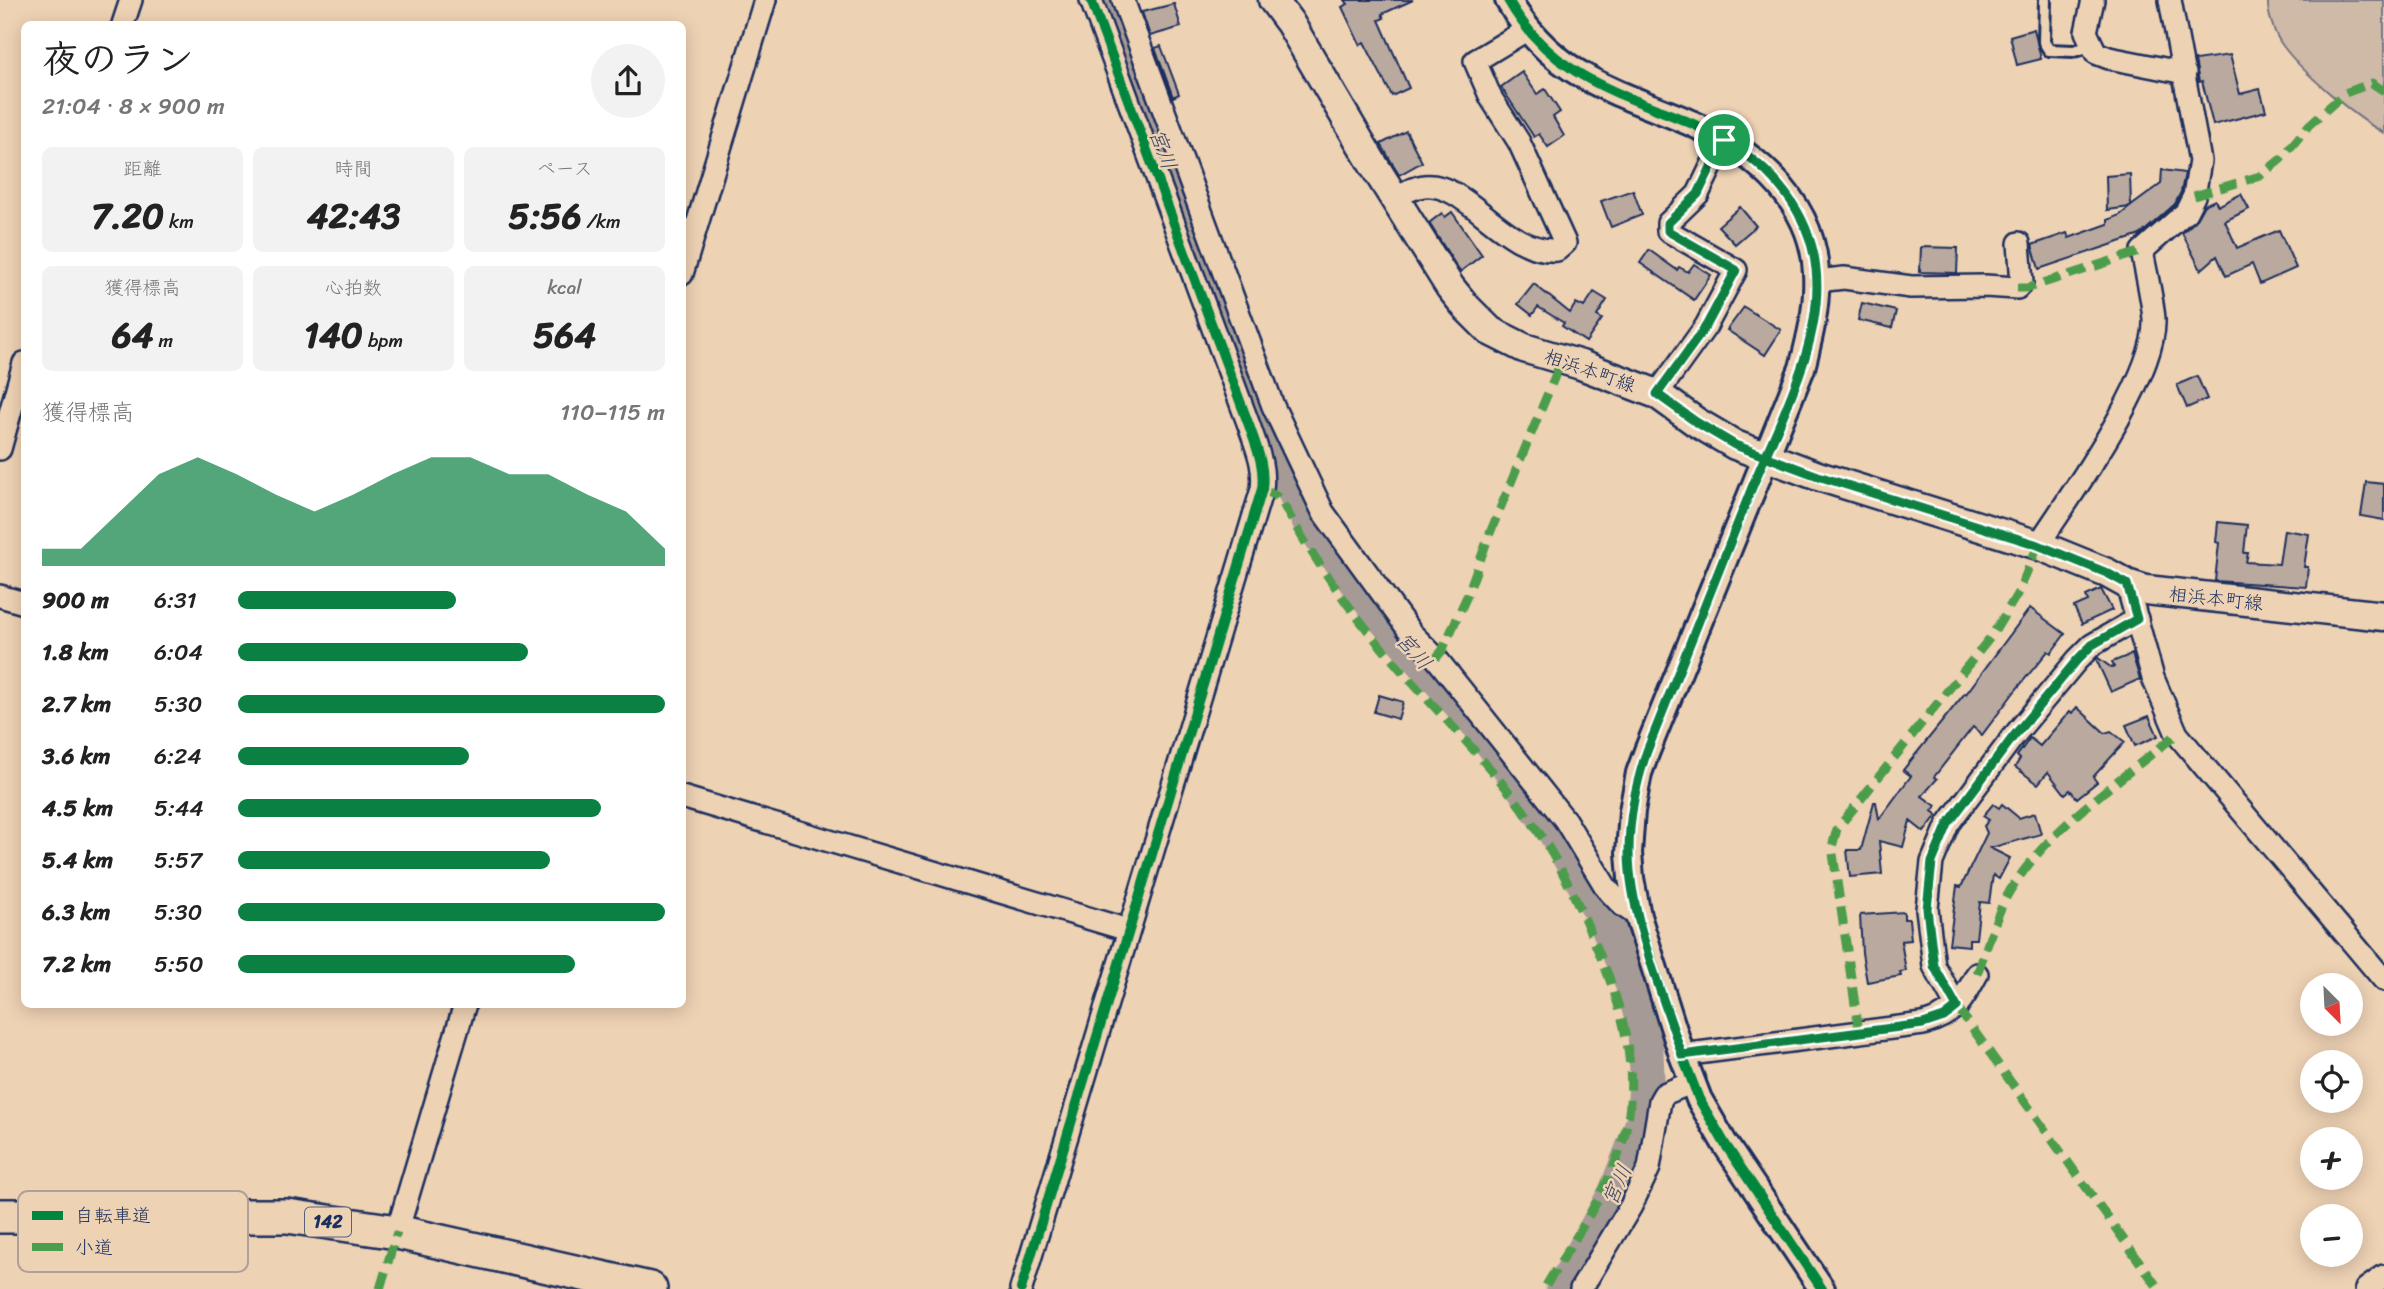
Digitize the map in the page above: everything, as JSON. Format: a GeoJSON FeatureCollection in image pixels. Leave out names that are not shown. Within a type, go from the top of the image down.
{"type":"FeatureCollection","features":[{"type":"Feature","properties":{"kind":"highway","name":"142"},"geometry":{"type":"LineString","coordinates":[[0,1216],[18,1216]]}},
{"type":"Feature","properties":{"kind":"highway","name":"142"},"geometry":{"type":"LineString","coordinates":[[248,1216],[287,1216],[397,1232],[650,1289]]}},
{"type":"Feature","properties":{"kind":"main road","name":"相浜本町線"},"geometry":{"type":"LineString","coordinates":[[1273,0],[1290,23],[1394,199],[1450,287],[1466,308],[1490,331],[1524,348],[1581,365],[1657,394],[1735,445],[1818,476],[2038,545],[2127,584],[2167,594],[2384,616]]}},
{"type":"Feature","properties":{"kind":"street"},"geometry":{"type":"LineString","coordinates":[[124,21],[131,0]]}},
{"type":"Feature","properties":{"kind":"street"},"geometry":{"type":"LineString","coordinates":[[686,261],[765,0]]}},
{"type":"Feature","properties":{"kind":"street"},"geometry":{"type":"LineString","coordinates":[[1124,0],[1273,406],[1323,512],[1411,633],[1436,658],[1558,811],[1606,889],[1622,905],[1639,916]]}},
{"type":"Feature","properties":{"kind":"street"},"geometry":{"type":"LineString","coordinates":[[1508,0],[1528,29],[1553,57],[1624,97],[1681,118],[1724,140],[1768,173],[1784,189],[1810,237],[1817,281],[1815,309],[1802,368],[1639,773],[1632,811],[1629,853],[1639,916],[1682,1055],[1699,1099],[1725,1144],[1822,1289]]}},
{"type":"Feature","properties":{"kind":"street"},"geometry":{"type":"LineString","coordinates":[[2092,0],[2085,32],[2096,52],[2109,58],[2185,73]]}},
{"type":"Feature","properties":{"kind":"street"},"geometry":{"type":"LineString","coordinates":[[2038,545],[2105,442],[2146,362],[2154,321],[2142,251],[2186,212],[2194,196],[2200,161],[2170,0]]}},
{"type":"Feature","properties":{"kind":"street"},"geometry":{"type":"LineString","coordinates":[[1021,1289],[1264,475],[1263,464],[1099,4]]}},
{"type":"Feature","properties":{"kind":"street"},"geometry":{"type":"LineString","coordinates":[[1394,199],[1406,191],[1423,186],[1438,187],[1454,194],[1532,248],[1557,250],[1564,243],[1519,142],[1491,98],[1475,61],[1528,29]]}},
{"type":"Feature","properties":{"kind":"street"},"geometry":{"type":"LineString","coordinates":[[1657,394],[1706,326],[1736,270],[1668,231],[1668,223],[1698,194],[1724,140]]}},
{"type":"Feature","properties":{"kind":"street"},"geometry":{"type":"LineString","coordinates":[[1817,281],[1844,278],[1911,287],[2017,288],[2022,283],[2019,243]]}},
{"type":"Feature","properties":{"kind":"street"},"geometry":{"type":"LineString","coordinates":[[0,449],[21,374]]}},
{"type":"Feature","properties":{"kind":"street"},"geometry":{"type":"LineString","coordinates":[[2127,584],[2153,678],[2177,734],[2384,980]]}},
{"type":"Feature","properties":{"kind":"street"},"geometry":{"type":"LineString","coordinates":[[0,596],[21,602]]}},
{"type":"Feature","properties":{"kind":"street"},"geometry":{"type":"LineString","coordinates":[[1957,1007],[1934,966],[1927,909],[1932,862],[1948,824],[2013,737],[2077,660],[2092,645],[2137,619]]}},
{"type":"Feature","properties":{"kind":"street"},"geometry":{"type":"LineString","coordinates":[[686,798],[1128,930]]}},
{"type":"Feature","properties":{"kind":"street"},"geometry":{"type":"LineString","coordinates":[[1682,1055],[1923,1024],[1944,1017],[1957,1007],[1977,974]]}},
{"type":"Feature","properties":{"kind":"street"},"geometry":{"type":"LineString","coordinates":[[397,1232],[464,1008]]}},
{"type":"Feature","properties":{"kind":"street"},"geometry":{"type":"LineString","coordinates":[[1581,1289],[1632,1206],[1649,1168],[1660,1101],[1664,1094],[1693,1082]]}},
{"type":"Feature","properties":{"kind":"street"},"geometry":{"type":"LineString","coordinates":[[2366,1289],[2384,1276]]}},
{"type":"Feature","properties":{"kind":"lane"},"geometry":{"type":"LineString","coordinates":[[2045,0],[2044,42],[2049,51],[2074,51],[2091,46]]}},
{"type":"Feature","properties":{"kind":"shaded area"},"geometry":{"type":"Polygon","coordinates":[[[2268,0],[2384,0],[2384,133],[2330,94],[2292,57],[2274,30],[2268,0]]]}},
{"type":"Feature","properties":{"kind":"building"},"geometry":{"type":"Polygon","coordinates":[[[1345,0],[1413,0],[1382,14],[1384,18],[1379,20],[1409,88],[1392,96],[1364,42],[1360,45],[1342,7],[1348,4],[1345,0]]]}},
{"type":"Feature","properties":{"kind":"building"},"geometry":{"type":"Polygon","coordinates":[[[1174,4],[1181,27],[1150,36],[1142,12],[1174,4]]]}},
{"type":"Feature","properties":{"kind":"building"},"geometry":{"type":"Polygon","coordinates":[[[2034,29],[2041,59],[2017,65],[2010,36],[2034,29]]]}},
{"type":"Feature","properties":{"kind":"building"},"geometry":{"type":"Polygon","coordinates":[[[1161,46],[1179,94],[1173,97],[1155,48],[1161,46]]]}},
{"type":"Feature","properties":{"kind":"building"},"geometry":{"type":"Polygon","coordinates":[[[2230,55],[2240,94],[2260,89],[2266,111],[2213,125],[2195,60],[2230,55]]]}},
{"type":"Feature","properties":{"kind":"building"},"geometry":{"type":"Polygon","coordinates":[[[1522,72],[1537,94],[1545,89],[1560,112],[1553,117],[1564,136],[1548,147],[1539,134],[1534,137],[1501,87],[1522,72]]]}},
{"type":"Feature","properties":{"kind":"building"},"geometry":{"type":"Polygon","coordinates":[[[1406,131],[1422,162],[1399,175],[1381,144],[1406,131]]]}},
{"type":"Feature","properties":{"kind":"building"},"geometry":{"type":"Polygon","coordinates":[[[2162,170],[2185,173],[2181,192],[2175,204],[2140,235],[2039,269],[2032,245],[2067,233],[2069,238],[2108,224],[2108,220],[2130,207],[2107,210],[2106,176],[2130,174],[2131,206],[2161,184],[2162,170]]]}},
{"type":"Feature","properties":{"kind":"building"},"geometry":{"type":"Polygon","coordinates":[[[1633,190],[1642,215],[1611,227],[1601,201],[1633,190]]]}},
{"type":"Feature","properties":{"kind":"building"},"geometry":{"type":"Polygon","coordinates":[[[2241,194],[2249,209],[2225,221],[2237,248],[2279,230],[2296,268],[2260,284],[2252,264],[2226,276],[2217,256],[2201,270],[2182,233],[2195,221],[2204,205],[2215,200],[2218,206],[2241,194]]]}},
{"type":"Feature","properties":{"kind":"building"},"geometry":{"type":"Polygon","coordinates":[[[1740,207],[1756,226],[1735,244],[1718,226],[1740,207]]]}},
{"type":"Feature","properties":{"kind":"building"},"geometry":{"type":"Polygon","coordinates":[[[1452,212],[1482,255],[1460,272],[1429,223],[1442,213],[1445,217],[1452,212]]]}},
{"type":"Feature","properties":{"kind":"building"},"geometry":{"type":"Polygon","coordinates":[[[1921,247],[1958,248],[1957,273],[1920,272],[1921,247]]]}},
{"type":"Feature","properties":{"kind":"building"},"geometry":{"type":"Polygon","coordinates":[[[1649,250],[1677,270],[1679,267],[1688,272],[1694,264],[1711,275],[1694,300],[1640,263],[1649,250]]]}},
{"type":"Feature","properties":{"kind":"building"},"geometry":{"type":"Polygon","coordinates":[[[1534,284],[1570,313],[1576,303],[1584,307],[1594,292],[1607,300],[1597,316],[1602,319],[1586,342],[1562,326],[1564,323],[1538,307],[1532,315],[1518,304],[1534,284]]]}},
{"type":"Feature","properties":{"kind":"building"},"geometry":{"type":"Polygon","coordinates":[[[1862,303],[1896,311],[1892,328],[1858,320],[1862,303]]]}},
{"type":"Feature","properties":{"kind":"building"},"geometry":{"type":"Polygon","coordinates":[[[1744,307],[1781,330],[1765,355],[1727,330],[1744,307]]]}},
{"type":"Feature","properties":{"kind":"building"},"geometry":{"type":"Polygon","coordinates":[[[2197,376],[2207,399],[2187,408],[2177,385],[2197,376]]]}},
{"type":"Feature","properties":{"kind":"building"},"geometry":{"type":"Polygon","coordinates":[[[2366,482],[2384,484],[2384,520],[2361,516],[2366,482]]]}},
{"type":"Feature","properties":{"kind":"building"},"geometry":{"type":"Polygon","coordinates":[[[2218,522],[2247,525],[2244,553],[2248,553],[2246,562],[2279,564],[2284,530],[2309,534],[2304,567],[2308,567],[2306,587],[2215,581],[2218,522]]]}},
{"type":"Feature","properties":{"kind":"building"},"geometry":{"type":"Polygon","coordinates":[[[2101,589],[2112,610],[2082,624],[2074,607],[2088,601],[2086,596],[2101,589]]]}},
{"type":"Feature","properties":{"kind":"building"},"geometry":{"type":"Polygon","coordinates":[[[2030,608],[2065,634],[2015,691],[1982,735],[1973,727],[1934,777],[1937,779],[1922,796],[1936,806],[1932,811],[1937,815],[1924,832],[1910,821],[1903,847],[1879,841],[1882,874],[1850,877],[1847,850],[1861,850],[1874,802],[1879,819],[1911,776],[1903,770],[1966,694],[2030,608]]]}},
{"type":"Feature","properties":{"kind":"building"},"geometry":{"type":"Polygon","coordinates":[[[2132,654],[2140,679],[2111,692],[2096,659],[2112,668],[2112,662],[2132,654]]]}},
{"type":"Feature","properties":{"kind":"building"},"geometry":{"type":"Polygon","coordinates":[[[1379,695],[1403,702],[1398,719],[1374,712],[1379,695]]]}},
{"type":"Feature","properties":{"kind":"building"},"geometry":{"type":"Polygon","coordinates":[[[2077,707],[2105,733],[2111,731],[2125,742],[2093,777],[2097,782],[2077,798],[2070,790],[2065,794],[2048,772],[2038,784],[2015,767],[2020,759],[2017,756],[2030,738],[2040,746],[2070,711],[2072,713],[2077,707]]]}},
{"type":"Feature","properties":{"kind":"building"},"geometry":{"type":"Polygon","coordinates":[[[2149,716],[2158,736],[2135,746],[2126,725],[2149,716]]]}},
{"type":"Feature","properties":{"kind":"building"},"geometry":{"type":"Polygon","coordinates":[[[1993,804],[1999,808],[2002,804],[2019,818],[2035,813],[2041,834],[1990,848],[2010,858],[1999,879],[1993,875],[1989,903],[1980,902],[1976,939],[1969,939],[1969,946],[1949,944],[1957,886],[1961,887],[1987,833],[1984,826],[1989,820],[1983,816],[1993,804]]]}},
{"type":"Feature","properties":{"kind":"building"},"geometry":{"type":"Polygon","coordinates":[[[1904,912],[1904,919],[1909,919],[1911,940],[1901,941],[1906,971],[1900,972],[1901,976],[1867,982],[1860,915],[1904,912]]]}},
{"type":"Feature","properties":{"kind":"waterway","name":"宮川"},"geometry":{"type":"LineString","coordinates":[[1109,0],[1231,334],[1286,475],[1310,522],[1386,620],[1480,726],[1557,835],[1603,916],[1631,980],[1645,1029],[1647,1074],[1643,1122],[1615,1194],[1563,1289]]}},
{"type":"Feature","properties":{"kind":"marked path"},"geometry":{"type":"LineString","coordinates":[[2194,196],[2260,176],[2281,159],[2309,125],[2345,93],[2372,83],[2384,91]]}},
{"type":"Feature","properties":{"kind":"marked path"},"geometry":{"type":"LineString","coordinates":[[2017,288],[2028,288],[2142,251]]}},
{"type":"Feature","properties":{"kind":"marked path"},"geometry":{"type":"LineString","coordinates":[[1436,658],[1442,651],[1467,596],[1562,359]]}},
{"type":"Feature","properties":{"kind":"marked path"},"geometry":{"type":"LineString","coordinates":[[1262,489],[1276,496],[1283,504],[1323,570],[1369,632],[1493,772],[1531,821],[1568,883],[1613,988],[1624,1029],[1630,1070],[1631,1091],[1624,1137],[1607,1183],[1544,1289]]}},
{"type":"Feature","properties":{"kind":"marked path"},"geometry":{"type":"LineString","coordinates":[[1859,1032],[1832,847],[1837,829],[1993,634],[2019,591],[2038,545]]}},
{"type":"Feature","properties":{"kind":"marked path"},"geometry":{"type":"LineString","coordinates":[[1977,974],[2004,902],[2033,859],[2071,820],[2177,734]]}},
{"type":"Feature","properties":{"kind":"marked path"},"geometry":{"type":"LineString","coordinates":[[1957,1007],[2159,1289]]}},
{"type":"Feature","properties":{"kind":"marked path"},"geometry":{"type":"LineString","coordinates":[[380,1289],[397,1232]]}},
{"type":"Feature","properties":{"kind":"cycle path"},"geometry":{"type":"LineString","coordinates":[[1021,1289],[1263,481],[1260,458],[1250,428],[1091,0]]}},
{"type":"Feature","properties":{"kind":"cycle path"},"geometry":{"type":"LineString","coordinates":[[1508,0],[1524,25],[1542,45],[1582,75],[1704,129],[1751,159],[1772,177],[1789,197],[1803,220],[1812,245],[1816,297],[1802,368],[1639,773],[1632,811],[1629,853],[1638,916],[1682,1055],[1699,1099],[1725,1144],[1822,1289]]}},
{"type":"Feature","properties":{"kind":"route"},"geometry":{"type":"LineString","coordinates":[[1724,140],[1698,194],[1668,223],[1668,231],[1736,270],[1706,326],[1657,394],[1735,445],[1765,455],[1818,476],[2038,545],[2107,573],[2127,584],[2137,619],[2092,645],[2077,660],[2013,737],[1948,824],[1932,862],[1927,909],[1934,966],[1957,1007],[1944,1017],[1923,1024],[1682,1055],[1639,916],[1631,878],[1629,853],[1632,811],[1639,773],[1647,751],[1765,455],[1802,368],[1815,309],[1817,281],[1810,237],[1784,189],[1768,173],[1724,140]]}}]}
